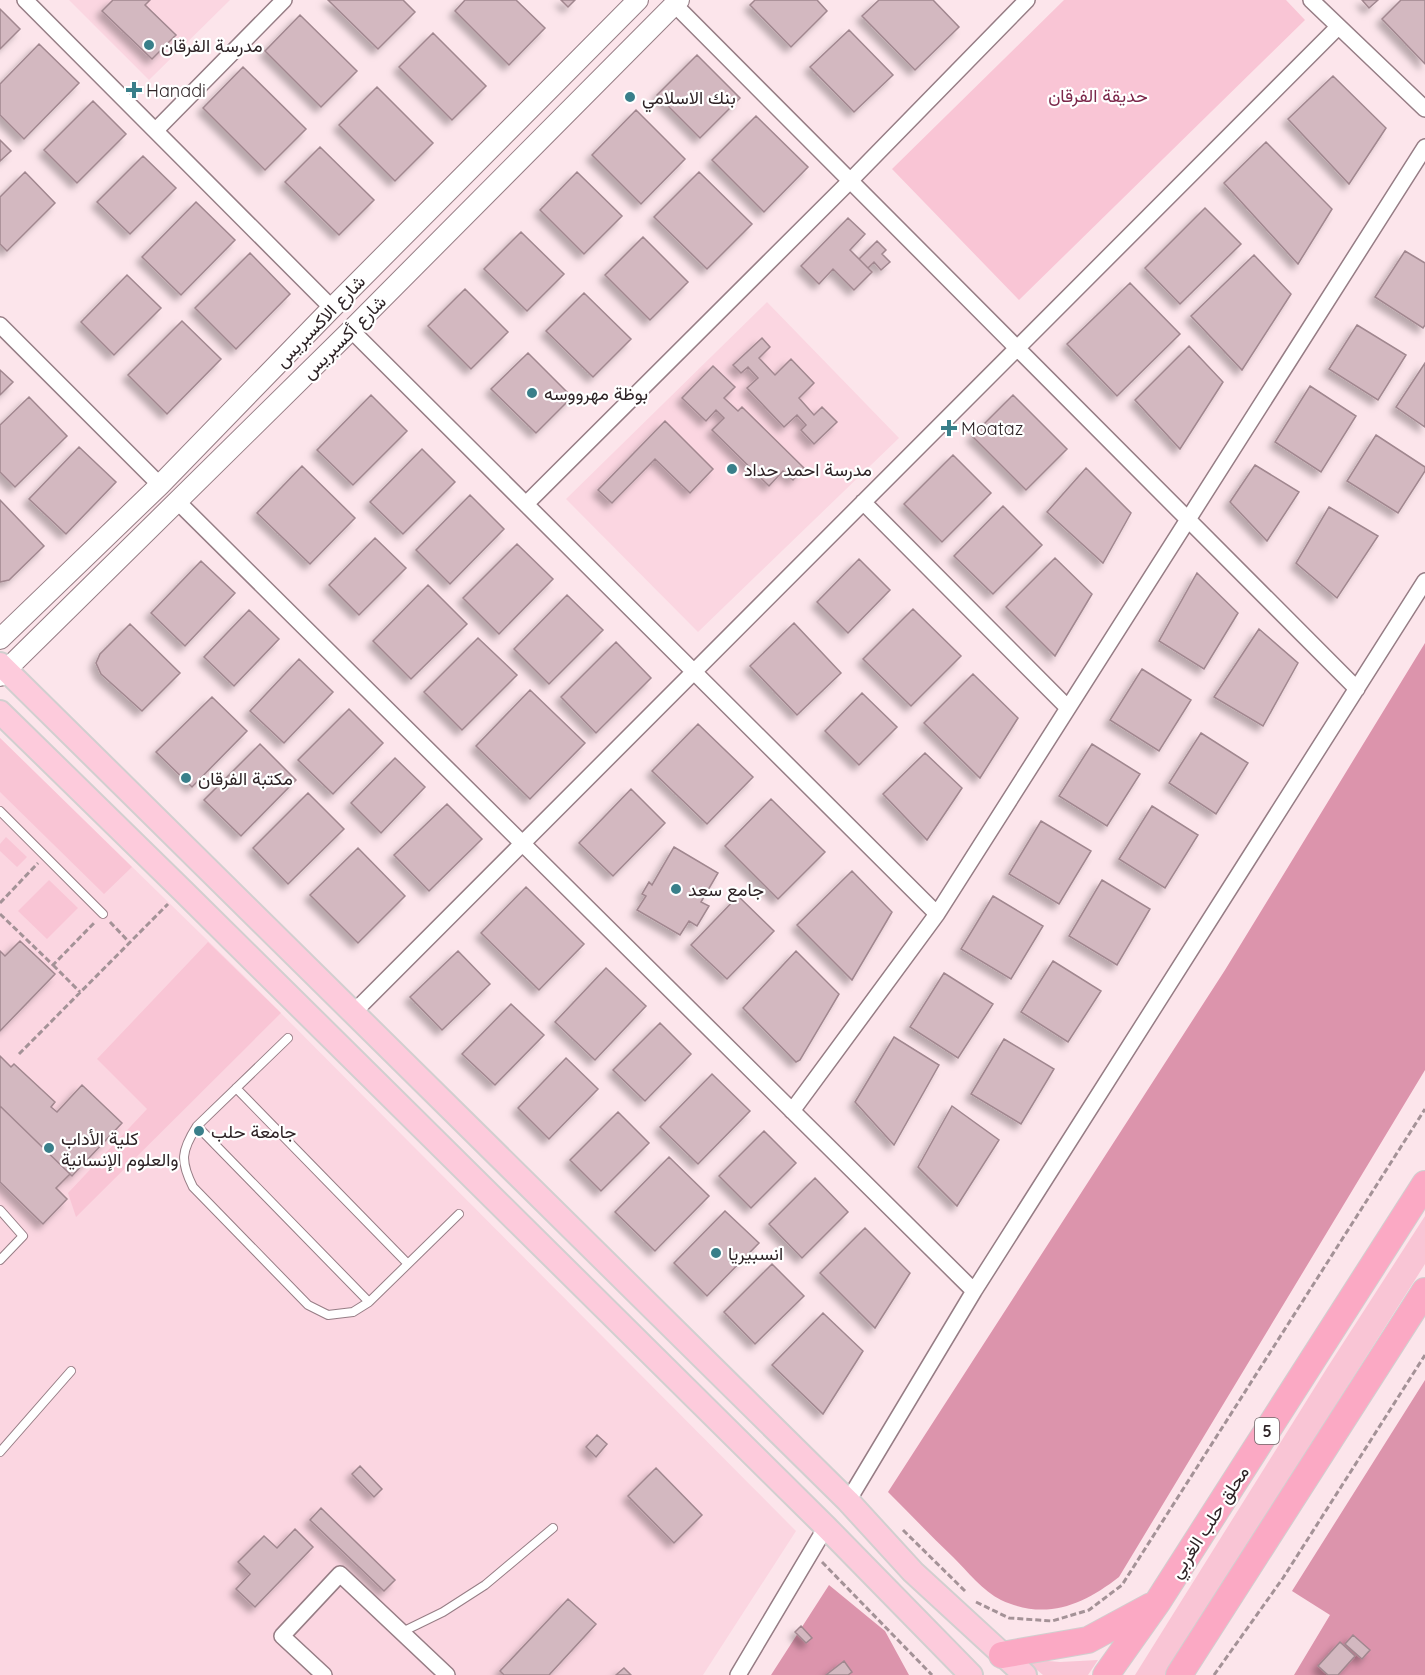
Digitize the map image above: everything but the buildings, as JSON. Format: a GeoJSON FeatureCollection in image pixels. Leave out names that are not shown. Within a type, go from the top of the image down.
{"type":"FeatureCollection","features":[{"type":"Feature","properties":{"kind":"highway","name":"محلق حلب الغربي"},"geometry":{"type":"LineString","coordinates":[[1106,1675],[1157,1603],[1425,1184]]}},
{"type":"Feature","properties":{"kind":"highway"},"geometry":{"type":"LineString","coordinates":[[1179,1675],[1191,1664],[1425,1291]]}},
{"type":"Feature","properties":{"kind":"highway"},"geometry":{"type":"LineString","coordinates":[[1002,1655],[1088,1640],[1157,1603]]}},
{"type":"Feature","properties":{"kind":"main road"},"geometry":{"type":"LineString","coordinates":[[2,670],[848,1501],[913,1572],[1025,1675]]}},
{"type":"Feature","properties":{"kind":"main road"},"geometry":{"type":"LineString","coordinates":[[0,712],[826,1527],[971,1675]]}},
{"type":"Feature","properties":{"kind":"street"},"geometry":{"type":"LineString","coordinates":[[25,0],[332,308]]}},
{"type":"Feature","properties":{"kind":"street"},"geometry":{"type":"LineString","coordinates":[[156,130],[284,0]]}},
{"type":"Feature","properties":{"kind":"street","name":"شارع الاكسبريس"},"geometry":{"type":"LineString","coordinates":[[0,639],[160,485],[638,0]]}},
{"type":"Feature","properties":{"kind":"street"},"geometry":{"type":"LineString","coordinates":[[526,504],[850,181],[1027,0]]}},
{"type":"Feature","properties":{"kind":"street"},"geometry":{"type":"LineString","coordinates":[[1311,0],[1425,109]]}},
{"type":"Feature","properties":{"kind":"street"},"geometry":{"type":"LineString","coordinates":[[677,2],[850,181],[1357,689]]}},
{"type":"Feature","properties":{"kind":"street","name":"شارع أكسبريس"},"geometry":{"type":"LineString","coordinates":[[2,670],[178,502],[677,2]]}},
{"type":"Feature","properties":{"kind":"street"},"geometry":{"type":"LineString","coordinates":[[352,1013],[1338,27]]}},
{"type":"Feature","properties":{"kind":"street"},"geometry":{"type":"LineString","coordinates":[[792,1112],[937,914],[1425,147]]}},
{"type":"Feature","properties":{"kind":"street"},"geometry":{"type":"LineString","coordinates":[[0,325],[160,485]]}},
{"type":"Feature","properties":{"kind":"street"},"geometry":{"type":"LineString","coordinates":[[351,330],[937,914]]}},
{"type":"Feature","properties":{"kind":"street"},"geometry":{"type":"LineString","coordinates":[[178,502],[974,1291]]}},
{"type":"Feature","properties":{"kind":"street"},"geometry":{"type":"LineString","coordinates":[[863,502],[1068,708]]}},
{"type":"Feature","properties":{"kind":"street"},"geometry":{"type":"LineString","coordinates":[[848,1501],[974,1291],[1425,581]]}},
{"type":"Feature","properties":{"kind":"street"},"geometry":{"type":"LineString","coordinates":[[738,1675],[826,1527]]}},
{"type":"Feature","properties":{"kind":"street"},"geometry":{"type":"LineString","coordinates":[[324,1675],[282,1636],[340,1574],[447,1675]]}},
{"type":"Feature","properties":{"kind":"lane"},"geometry":{"type":"LineString","coordinates":[[0,811],[103,914]]}},
{"type":"Feature","properties":{"kind":"lane"},"geometry":{"type":"LineString","coordinates":[[288,1038],[197,1126],[187,1142],[183,1167],[193,1187],[308,1305],[328,1315],[353,1311],[369,1302],[459,1214]]}},
{"type":"Feature","properties":{"kind":"lane"},"geometry":{"type":"LineString","coordinates":[[236,1088],[408,1264]]}},
{"type":"Feature","properties":{"kind":"lane"},"geometry":{"type":"LineString","coordinates":[[197,1126],[369,1302]]}},
{"type":"Feature","properties":{"kind":"lane"},"geometry":{"type":"LineString","coordinates":[[0,1210],[23,1236],[0,1260]]}},
{"type":"Feature","properties":{"kind":"lane"},"geometry":{"type":"LineString","coordinates":[[0,1452],[71,1371]]}},
{"type":"Feature","properties":{"kind":"lane"},"geometry":{"type":"LineString","coordinates":[[402,1632],[443,1612],[485,1586],[553,1528]]}},
{"type":"Feature","properties":{"kind":"path"},"geometry":{"type":"LineString","coordinates":[[0,903],[45,856]]}},
{"type":"Feature","properties":{"kind":"path"},"geometry":{"type":"LineString","coordinates":[[19,1053],[182,890]]}},
{"type":"Feature","properties":{"kind":"path"},"geometry":{"type":"LineString","coordinates":[[0,914],[80,992]]}},
{"type":"Feature","properties":{"kind":"path"},"geometry":{"type":"LineString","coordinates":[[53,965],[103,914],[129,942]]}},
{"type":"Feature","properties":{"kind":"path"},"geometry":{"type":"LineString","coordinates":[[900,1527],[977,1603],[1010,1618],[1052,1621],[1089,1610],[1122,1585],[1425,1109]]}},
{"type":"Feature","properties":{"kind":"path"},"geometry":{"type":"LineString","coordinates":[[1214,1675],[1283,1578],[1425,1355]]}},
{"type":"Feature","properties":{"kind":"path"},"geometry":{"type":"LineString","coordinates":[[812,1551],[932,1675]]}},
{"type":"Feature","properties":{"kind":"shaded area","name":"مدرسة الفرقان"},"geometry":{"type":"Polygon","coordinates":[[[69,0],[230,0],[149,80],[69,0]]]}},
{"type":"Feature","properties":{"kind":"shaded area","name":"مدرسة احمد حداد"},"geometry":{"type":"Polygon","coordinates":[[[767,302],[899,438],[698,632],[566,499],[767,302]]]}},
{"type":"Feature","properties":{"kind":"shaded area"},"geometry":{"type":"Polygon","coordinates":[[[1425,643],[1425,1070],[1119,1577],[1092,1595],[1063,1607],[1033,1609],[1001,1600],[976,1580],[888,1492],[1225,970],[1425,643]]]}},
{"type":"Feature","properties":{"kind":"shaded area","name":"جامعة حلب"},"geometry":{"type":"Polygon","coordinates":[[[0,738],[242,974],[796,1531],[703,1675],[0,1675],[0,738]]]}},
{"type":"Feature","properties":{"kind":"shaded area"},"geometry":{"type":"Polygon","coordinates":[[[1425,1380],[1425,1675],[1294,1675],[1330,1615],[1292,1591],[1425,1380]]]}},
{"type":"Feature","properties":{"kind":"shaded area"},"geometry":{"type":"Polygon","coordinates":[[[829,1585],[885,1631],[909,1675],[771,1675],[829,1585]]]}},
{"type":"Feature","properties":{"kind":"green space","name":"حديقة الفرقان"},"geometry":{"type":"Polygon","coordinates":[[[1064,0],[1286,0],[1305,20],[1019,300],[892,169],[1064,0]]]}},
{"type":"Feature","properties":{"kind":"green space"},"geometry":{"type":"Polygon","coordinates":[[[0,738],[132,867],[104,894],[0,792],[0,738]]]}},
{"type":"Feature","properties":{"kind":"green space"},"geometry":{"type":"Polygon","coordinates":[[[6,837],[27,857],[17,867],[0,851],[0,844],[6,837]]]}},
{"type":"Feature","properties":{"kind":"green space"},"geometry":{"type":"Polygon","coordinates":[[[49,880],[78,908],[47,939],[18,911],[49,880]]]}},
{"type":"Feature","properties":{"kind":"green space"},"geometry":{"type":"Polygon","coordinates":[[[208,942],[281,1013],[76,1217],[68,1193],[147,1109],[97,1059],[208,942]]]}},
{"type":"Feature","properties":{"kind":"green space"},"geometry":{"type":"Polygon","coordinates":[[[1425,1216],[1425,1264],[1165,1675],[1135,1675],[1327,1368],[1425,1216]]]}},
{"type":"Feature","properties":{"kind":"green space"},"geometry":{"type":"Polygon","coordinates":[[[1024,1659],[1060,1662],[1098,1660],[1088,1675],[1043,1675],[1024,1659]]]}},
{"type":"Feature","properties":{"kind":"place","name":"مدرسة الفرقان"},"geometry":{"type":"Point","coordinates":[149,45]}},
{"type":"Feature","properties":{"kind":"place","name":"Hanadi"},"geometry":{"type":"Point","coordinates":[134,90]}},
{"type":"Feature","properties":{"kind":"place","name":"بنك الاسلامي"},"geometry":{"type":"Point","coordinates":[630,97]}},
{"type":"Feature","properties":{"kind":"place","name":"بوظة مهرووسه"},"geometry":{"type":"Point","coordinates":[532,393]}},
{"type":"Feature","properties":{"kind":"place","name":"Moataz"},"geometry":{"type":"Point","coordinates":[949,428]}},
{"type":"Feature","properties":{"kind":"place","name":"مدرسة احمد حداد"},"geometry":{"type":"Point","coordinates":[732,469]}},
{"type":"Feature","properties":{"kind":"place","name":"مكتبة الفرقان"},"geometry":{"type":"Point","coordinates":[186,778]}},
{"type":"Feature","properties":{"kind":"place","name":"جامع سعد"},"geometry":{"type":"Point","coordinates":[676,889]}},
{"type":"Feature","properties":{"kind":"place","name":"جامعة حلب"},"geometry":{"type":"Point","coordinates":[199,1131]}},
{"type":"Feature","properties":{"kind":"place","name":"كلية الأداب والعلوم الإنسانية"},"geometry":{"type":"Point","coordinates":[49,1148]}},
{"type":"Feature","properties":{"kind":"place","name":"انسبيريا"},"geometry":{"type":"Point","coordinates":[716,1253]}}]}
